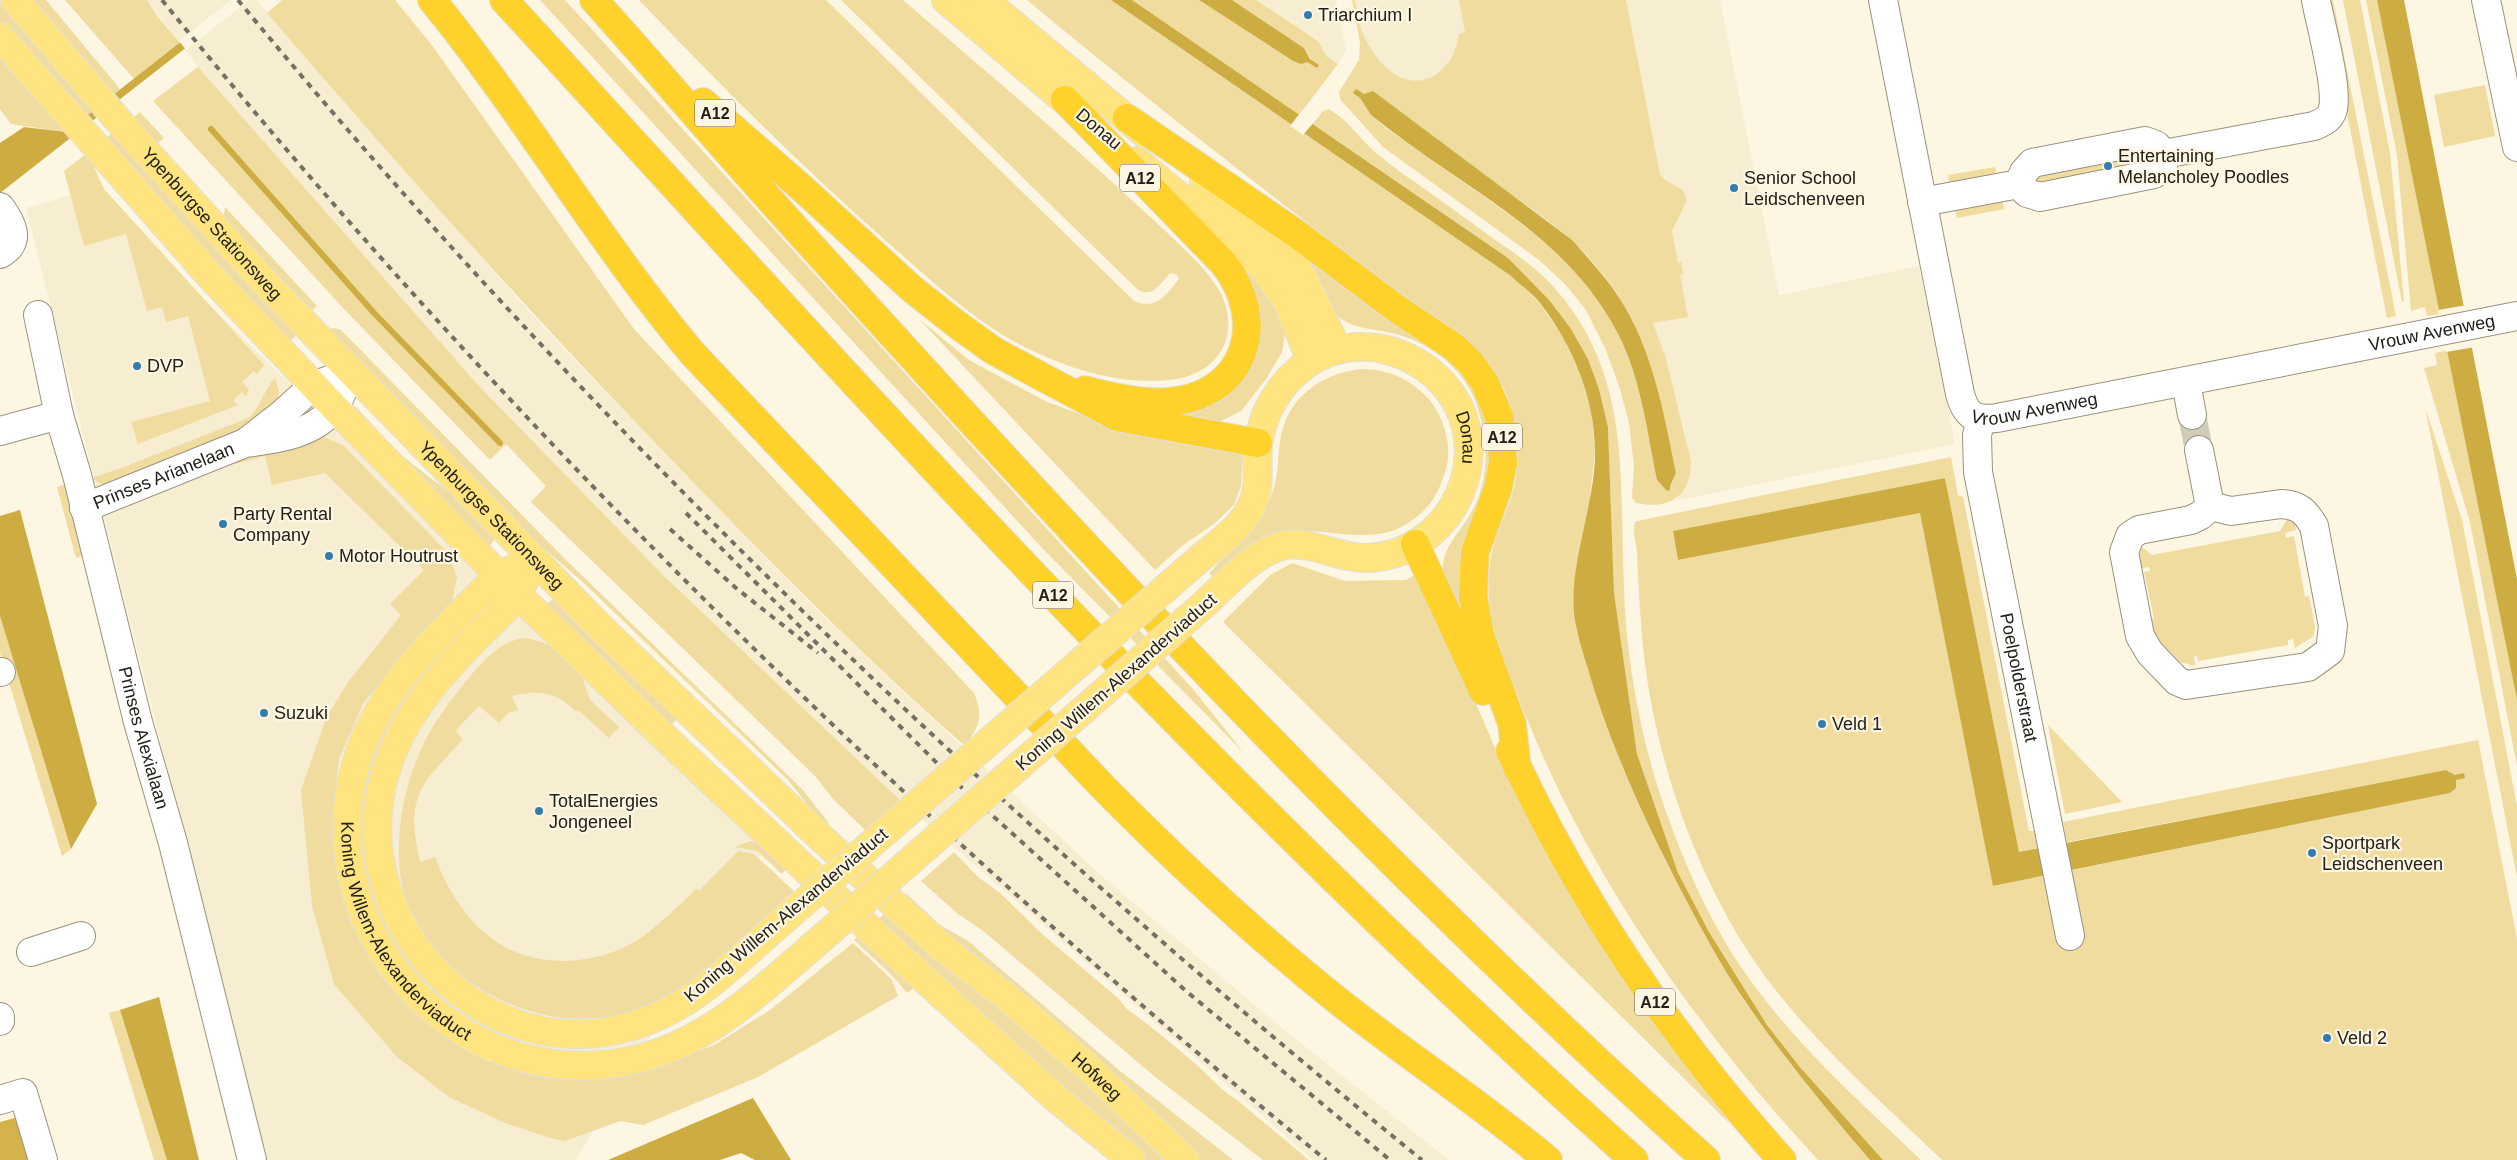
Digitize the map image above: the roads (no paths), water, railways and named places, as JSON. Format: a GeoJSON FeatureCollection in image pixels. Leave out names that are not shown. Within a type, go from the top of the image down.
{"type":"FeatureCollection","features":[{"type":"Feature","properties":{"kind":"highway"},"geometry":{"type":"LineString","coordinates":[[432,0],[504,92],[619,258],[664,318],[740,405],[1028,709],[1150,835],[1242,921],[1384,1037],[1498,1120],[1548,1160]]}},
{"type":"Feature","properties":{"kind":"highway","name":"A12"},"geometry":{"type":"LineString","coordinates":[[504,0],[956,492],[1159,705],[1387,929],[1634,1160]]}},
{"type":"Feature","properties":{"kind":"highway","name":"A12"},"geometry":{"type":"LineString","coordinates":[[594,0],[780,211],[1230,699],[1424,895],[1552,1018],[1706,1160]]}},
{"type":"Feature","properties":{"kind":"highway","name":"A12"},"geometry":{"type":"LineString","coordinates":[[626,36],[804,190],[912,289],[958,326],[1010,360],[1117,417],[1258,444]]}},
{"type":"Feature","properties":{"kind":"highway","name":"A12"},"geometry":{"type":"LineString","coordinates":[[1010,360],[1051,380],[1086,391],[1126,398],[1167,402],[1196,396],[1216,387],[1235,368],[1245,345],[1248,327],[1246,304],[1229,270],[1065,100]]}},
{"type":"Feature","properties":{"kind":"highway","name":"A12"},"geometry":{"type":"LineString","coordinates":[[1127,118],[1297,234],[1397,309],[1454,347],[1471,363],[1485,383],[1500,419],[1503,463],[1498,488],[1475,552],[1473,596],[1480,634],[1512,724],[1518,768]]}},
{"type":"Feature","properties":{"kind":"highway","name":"A12"},"geometry":{"type":"LineString","coordinates":[[1415,544],[1518,768],[1575,878],[1639,979],[1692,1052],[1782,1160]]}},
{"type":"Feature","properties":{"kind":"main road","name":"Ypenburgse Stationsweg"},"geometry":{"type":"LineString","coordinates":[[15,0],[123,126],[231,246],[350,372],[534,560],[760,782],[936,942],[1004,995]]}},
{"type":"Feature","properties":{"kind":"main road","name":"Donau"},"geometry":{"type":"LineString","coordinates":[[946,0],[1262,266],[1287,301],[1311,361]]}},
{"type":"Feature","properties":{"kind":"main road","name":"Donau"},"geometry":{"type":"LineString","coordinates":[[984,0],[1261,230],[1289,258],[1307,283],[1338,350]]}},
{"type":"Feature","properties":{"kind":"main road","name":"Ypenburgse Stationsweg"},"geometry":{"type":"LineString","coordinates":[[0,37],[94,148],[210,276],[334,408],[518,595],[770,837],[1067,1108],[1132,1160]]}},
{"type":"Feature","properties":{"kind":"main road","name":"Donau"},"geometry":{"type":"LineString","coordinates":[[1258,480],[1258,444],[1267,410],[1290,376],[1311,361],[1338,350],[1372,348],[1407,357],[1435,376],[1450,392],[1462,414],[1466,427],[1469,452],[1464,485],[1446,519],[1415,544],[1396,554],[1368,558],[1345,557],[1309,546]]}},
{"type":"Feature","properties":{"kind":"main road","name":"Koning Willem-Alexanderviaduct"},"geometry":{"type":"LineString","coordinates":[[534,560],[518,595],[453,662],[426,693],[401,733],[386,772],[378,815],[380,863],[394,909],[420,955],[458,992],[505,1019],[522,1025],[566,1033],[598,1032],[624,1028],[651,1020],[688,1001],[1028,709],[1198,560],[1247,514],[1254,501],[1258,480]]}},
{"type":"Feature","properties":{"kind":"main road","name":"Koning Willem-Alexanderviaduct"},"geometry":{"type":"LineString","coordinates":[[534,560],[499,575],[427,648],[395,687],[369,731],[353,777],[347,834],[353,883],[370,931],[389,964],[404,982],[446,1021],[490,1045],[538,1060],[577,1064],[603,1064],[650,1055],[704,1032],[737,1010],[1258,558],[1273,549],[1292,544],[1309,546]]}},
{"type":"Feature","properties":{"kind":"main road","name":"Hofweg"},"geometry":{"type":"LineString","coordinates":[[1004,995],[1088,1067],[1186,1160]]}},
{"type":"Feature","properties":{"kind":"street","name":"Vrouw Avenweg"},"geometry":{"type":"LineString","coordinates":[[1883,0],[1962,400],[1964,407],[1971,415],[1981,420],[2186,382],[2517,316]]}},
{"type":"Feature","properties":{"kind":"street"},"geometry":{"type":"LineString","coordinates":[[1922,202],[2019,184],[2024,172],[2032,163],[2145,141],[2156,145],[2164,154],[2314,126],[2326,121],[2332,113],[2335,96],[2316,0]]}},
{"type":"Feature","properties":{"kind":"street"},"geometry":{"type":"LineString","coordinates":[[2486,0],[2513,109],[2517,147]]}},
{"type":"Feature","properties":{"kind":"street"},"geometry":{"type":"LineString","coordinates":[[0,207],[12,223],[15,236],[9,248],[0,254]]}},
{"type":"Feature","properties":{"kind":"street","name":"Prinses Alexialaan"},"geometry":{"type":"LineString","coordinates":[[38,315],[59,415],[138,722],[175,852],[252,1160]]}},
{"type":"Feature","properties":{"kind":"street","name":"Prinses Arianelaan"},"geometry":{"type":"LineString","coordinates":[[245,443],[274,422],[313,386],[350,372]]}},
{"type":"Feature","properties":{"kind":"street","name":"Prinses Arianelaan"},"geometry":{"type":"LineString","coordinates":[[84,508],[245,443],[273,439],[306,430],[334,408],[350,372]]}},
{"type":"Feature","properties":{"kind":"street"},"geometry":{"type":"LineString","coordinates":[[2186,382],[2192,416]]}},
{"type":"Feature","properties":{"kind":"street"},"geometry":{"type":"LineString","coordinates":[[0,431],[59,415]]}},
{"type":"Feature","properties":{"kind":"street","name":"Poelpolderstraat"},"geometry":{"type":"LineString","coordinates":[[1981,420],[1977,435],[1978,472],[2070,936]]}},
{"type":"Feature","properties":{"kind":"street"},"geometry":{"type":"LineString","coordinates":[[2199,450],[2210,506]]}},
{"type":"Feature","properties":{"kind":"street"},"geometry":{"type":"LineString","coordinates":[[2294,504],[2305,512],[2314,526],[2333,626],[2330,651],[2308,667],[2186,685],[2177,681],[2150,653],[2140,636],[2124,552],[2130,536],[2139,530],[2191,520],[2201,515],[2210,506],[2231,511],[2294,504]]}},
{"type":"Feature","properties":{"kind":"street"},"geometry":{"type":"LineString","coordinates":[[31,952],[81,936]]}},
{"type":"Feature","properties":{"kind":"street"},"geometry":{"type":"LineString","coordinates":[[0,1100],[23,1093],[43,1160]]}},
{"type":"Feature","properties":{"kind":"waterway"},"geometry":{"type":"LineString","coordinates":[[211,129],[374,313],[500,443]]}},
{"type":"Feature","properties":{"kind":"tunnel"},"geometry":{"type":"LineString","coordinates":[[2192,415],[2199,450]]}},
{"type":"Feature","properties":{"kind":"railway"},"geometry":{"type":"LineString","coordinates":[[162,0],[294,158],[430,312],[570,463],[714,610],[862,753],[1013,892],[1168,1028],[1326,1160]]}},
{"type":"Feature","properties":{"kind":"railway"},"geometry":{"type":"LineString","coordinates":[[238,0],[372,158],[511,312],[654,463],[801,610],[952,753],[1106,892],[1262,1028],[1422,1160]]}},
{"type":"Feature","properties":{"kind":"railway"},"geometry":{"type":"LineString","coordinates":[[686,513],[960,786],[1186,991],[1390,1160]]}},
{"type":"Feature","properties":{"kind":"railway"},"geometry":{"type":"LineString","coordinates":[[670,529],[736,588],[818,653]]}},
{"type":"Feature","properties":{"kind":"place","name":"Triarchium I"},"geometry":{"type":"Point","coordinates":[1308,15]}},
{"type":"Feature","properties":{"kind":"place","name":"Entertaining Melancholey Poodles"},"geometry":{"type":"Point","coordinates":[2108,166]}},
{"type":"Feature","properties":{"kind":"place","name":"Senior School Leidschenveen"},"geometry":{"type":"Point","coordinates":[1734,188]}},
{"type":"Feature","properties":{"kind":"place","name":"DVP"},"geometry":{"type":"Point","coordinates":[137,366]}},
{"type":"Feature","properties":{"kind":"place","name":"Party Rental Company"},"geometry":{"type":"Point","coordinates":[223,524]}},
{"type":"Feature","properties":{"kind":"place","name":"Motor Houtrust"},"geometry":{"type":"Point","coordinates":[329,556]}},
{"type":"Feature","properties":{"kind":"place","name":"Suzuki"},"geometry":{"type":"Point","coordinates":[264,713]}},
{"type":"Feature","properties":{"kind":"place","name":"Veld 1"},"geometry":{"type":"Point","coordinates":[1822,724]}},
{"type":"Feature","properties":{"kind":"place","name":"TotalEnergies Jongeneel"},"geometry":{"type":"Point","coordinates":[539,811]}},
{"type":"Feature","properties":{"kind":"place","name":"Sportpark Leidschenveen"},"geometry":{"type":"Point","coordinates":[2312,853]}},
{"type":"Feature","properties":{"kind":"place","name":"Veld 2"},"geometry":{"type":"Point","coordinates":[2327,1038]}}]}
